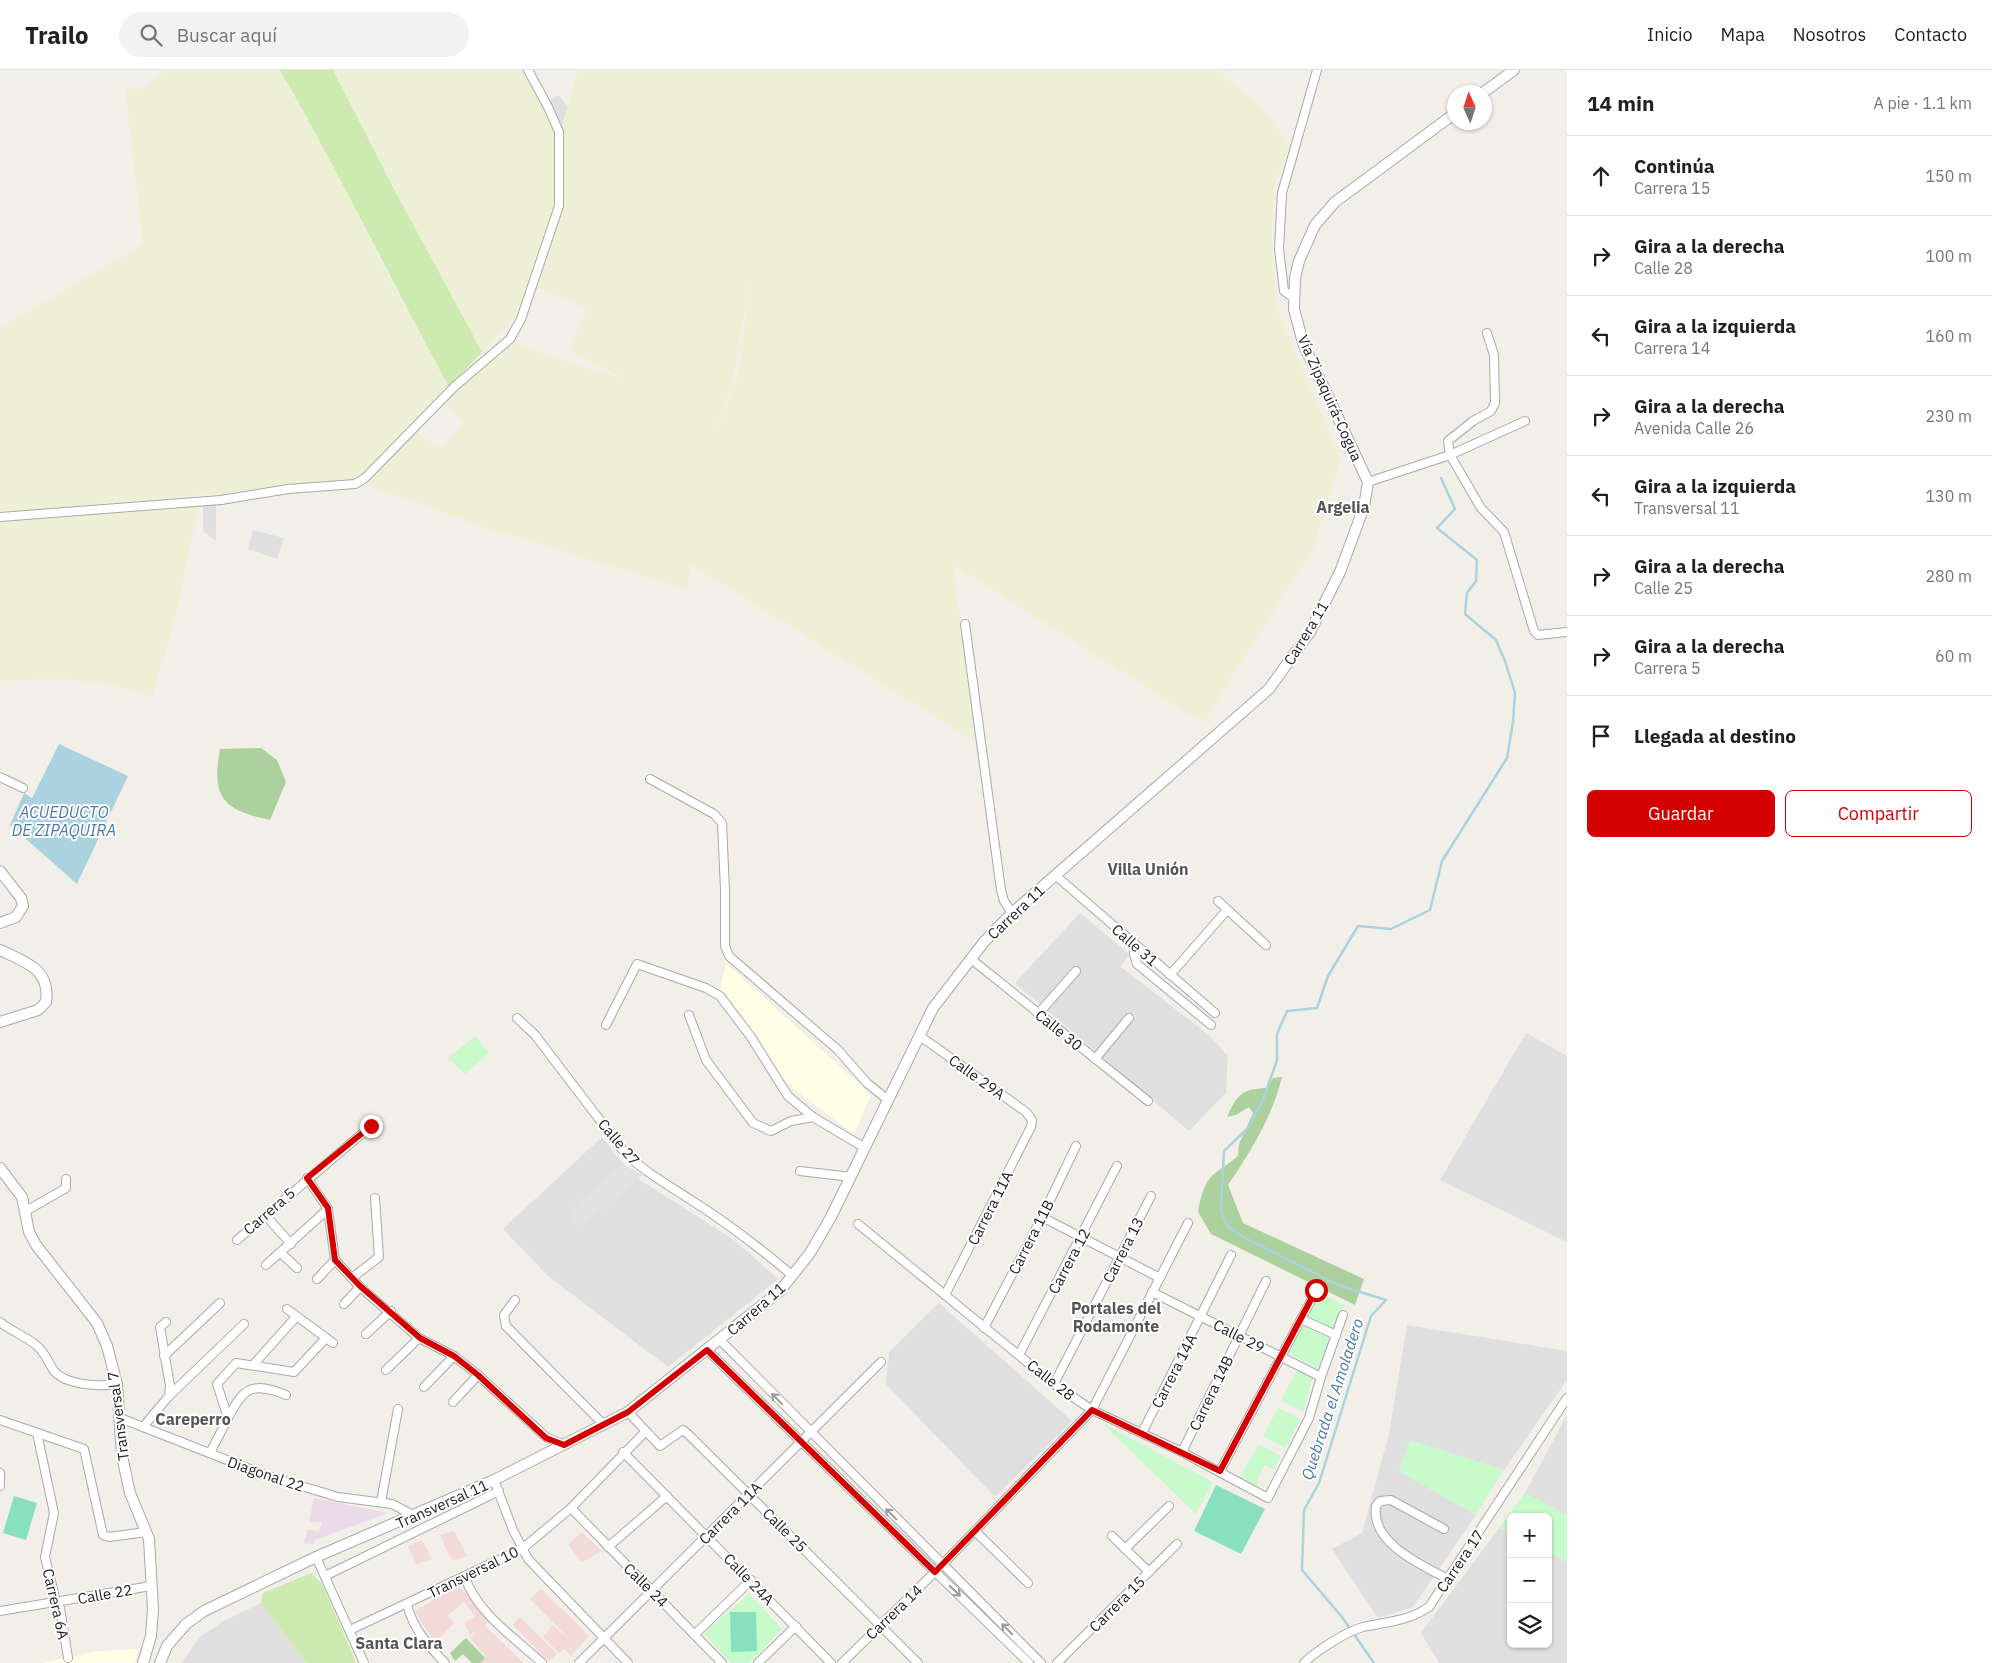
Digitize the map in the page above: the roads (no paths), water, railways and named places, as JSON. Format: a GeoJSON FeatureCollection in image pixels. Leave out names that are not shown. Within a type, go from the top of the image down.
{"type":"FeatureCollection","features":[{"type":"Feature","properties":{"kind":"street"},"geometry":{"type":"LineString","coordinates":[[0,517],[221,500],[288,489],[355,484],[365,478],[454,388],[510,339],[521,319],[559,206],[558,132],[548,107],[528,70]]}},
{"type":"Feature","properties":{"kind":"street"},"geometry":{"type":"LineString","coordinates":[[1294,298],[1284,291],[1280,249],[1282,193],[1317,70]]}},
{"type":"Feature","properties":{"kind":"street"},"geometry":{"type":"LineString","coordinates":[[1492,86],[1514,70]]}},
{"type":"Feature","properties":{"kind":"street","name":"Vía Zipaquirá-Cogua"},"geometry":{"type":"LineString","coordinates":[[1368,482],[1303,343],[1294,309],[1300,261],[1315,225],[1335,202],[1447,119]]}},
{"type":"Feature","properties":{"kind":"street"},"geometry":{"type":"LineString","coordinates":[[1487,333],[1494,355],[1495,403],[1491,411],[1473,421],[1448,441],[1450,455],[1481,508],[1504,532],[1534,631],[1542,636],[1567,632]]}},
{"type":"Feature","properties":{"kind":"street"},"geometry":{"type":"LineString","coordinates":[[1368,482],[1450,455],[1525,421]]}},
{"type":"Feature","properties":{"kind":"street","name":"Carrera 11"},"geometry":{"type":"LineString","coordinates":[[687,1365],[774,1297],[810,1253],[851,1177],[932,1008],[971,959],[1012,913],[1269,689],[1310,632],[1340,572],[1364,507],[1368,482]]}},
{"type":"Feature","properties":{"kind":"street"},"geometry":{"type":"LineString","coordinates":[[965,624],[1001,890],[1004,901],[1012,913]]}},
{"type":"Feature","properties":{"kind":"street"},"geometry":{"type":"LineString","coordinates":[[0,777],[23,788]]}},
{"type":"Feature","properties":{"kind":"street"},"geometry":{"type":"LineString","coordinates":[[650,779],[714,814],[722,823],[725,946],[729,956],[838,1050],[866,1083],[888,1100]]}},
{"type":"Feature","properties":{"kind":"street"},"geometry":{"type":"LineString","coordinates":[[0,871],[21,898],[23,906],[16,917],[0,923]]}},
{"type":"Feature","properties":{"kind":"street","name":"Calle 31"},"geometry":{"type":"LineString","coordinates":[[1055,875],[1135,946],[1215,1013]]}},
{"type":"Feature","properties":{"kind":"street"},"geometry":{"type":"LineString","coordinates":[[1218,901],[1266,945]]}},
{"type":"Feature","properties":{"kind":"street"},"geometry":{"type":"LineString","coordinates":[[1170,975],[1227,910]]}},
{"type":"Feature","properties":{"kind":"street"},"geometry":{"type":"LineString","coordinates":[[1135,946],[1134,954],[1137,964],[1210,1025]]}},
{"type":"Feature","properties":{"kind":"street"},"geometry":{"type":"LineString","coordinates":[[0,950],[27,962],[43,979],[48,991],[46,1002],[38,1010],[0,1022]]}},
{"type":"Feature","properties":{"kind":"street","name":"Calle 30"},"geometry":{"type":"LineString","coordinates":[[971,959],[1148,1101]]}},
{"type":"Feature","properties":{"kind":"street"},"geometry":{"type":"LineString","coordinates":[[606,1025],[637,964],[706,988],[720,996],[732,1011],[788,1096],[813,1117],[865,1148]]}},
{"type":"Feature","properties":{"kind":"street"},"geometry":{"type":"LineString","coordinates":[[1038,1014],[1076,971]]}},
{"type":"Feature","properties":{"kind":"street"},"geometry":{"type":"LineString","coordinates":[[689,1015],[706,1060],[753,1123],[772,1131],[791,1121],[813,1117]]}},
{"type":"Feature","properties":{"kind":"street","name":"Calle 27"},"geometry":{"type":"LineString","coordinates":[[517,1018],[541,1042],[625,1153],[639,1167],[695,1202],[757,1246],[793,1276]]}},
{"type":"Feature","properties":{"kind":"street"},"geometry":{"type":"LineString","coordinates":[[1095,1059],[1129,1018]]}},
{"type":"Feature","properties":{"kind":"street","name":"Calle 29A"},"geometry":{"type":"LineString","coordinates":[[920,1036],[1026,1112],[1032,1120]]}},
{"type":"Feature","properties":{"kind":"street","name":"Carrera 11A"},"geometry":{"type":"LineString","coordinates":[[946,1295],[1031,1127],[1032,1120]]}},
{"type":"Feature","properties":{"kind":"street","name":"Carrera 5"},"geometry":{"type":"LineString","coordinates":[[237,1240],[307,1178],[371,1126]]}},
{"type":"Feature","properties":{"kind":"street","name":"Carrera 11B"},"geometry":{"type":"LineString","coordinates":[[984,1328],[1042,1218],[1076,1146]]}},
{"type":"Feature","properties":{"kind":"street","name":"Carrera 12"},"geometry":{"type":"LineString","coordinates":[[1019,1355],[1117,1166]]}},
{"type":"Feature","properties":{"kind":"street","name":"Transversal 7"},"geometry":{"type":"LineString","coordinates":[[0,1168],[17,1188],[26,1211],[28,1232],[97,1323],[107,1346],[117,1384],[122,1456],[130,1493],[149,1539],[153,1609],[151,1636],[143,1663]]}},
{"type":"Feature","properties":{"kind":"street"},"geometry":{"type":"LineString","coordinates":[[800,1171],[851,1177]]}},
{"type":"Feature","properties":{"kind":"street"},"geometry":{"type":"LineString","coordinates":[[307,1178],[328,1208],[335,1260],[352,1278],[420,1338],[454,1356],[478,1375],[546,1438],[564,1445]]}},
{"type":"Feature","properties":{"kind":"street"},"geometry":{"type":"LineString","coordinates":[[26,1211],[66,1188],[66,1179]]}},
{"type":"Feature","properties":{"kind":"street","name":"Carrera 13"},"geometry":{"type":"LineString","coordinates":[[1054,1384],[1151,1196]]}},
{"type":"Feature","properties":{"kind":"street"},"geometry":{"type":"LineString","coordinates":[[352,1278],[379,1258],[375,1198]]}},
{"type":"Feature","properties":{"kind":"street"},"geometry":{"type":"LineString","coordinates":[[266,1265],[328,1208]]}},
{"type":"Feature","properties":{"kind":"street"},"geometry":{"type":"LineString","coordinates":[[265,1215],[291,1244]]}},
{"type":"Feature","properties":{"kind":"street"},"geometry":{"type":"LineString","coordinates":[[1042,1218],[1160,1278]]}},
{"type":"Feature","properties":{"kind":"street","name":"Carrera 14"},"geometry":{"type":"LineString","coordinates":[[842,1663],[942,1565],[1092,1410],[1188,1223]]}},
{"type":"Feature","properties":{"kind":"street","name":"Calle 28"},"geometry":{"type":"LineString","coordinates":[[858,1224],[1054,1384],[1092,1410],[1182,1452],[1268,1498],[1309,1418],[1321,1377]]}},
{"type":"Feature","properties":{"kind":"street"},"geometry":{"type":"LineString","coordinates":[[281,1253],[297,1268]]}},
{"type":"Feature","properties":{"kind":"street","name":"Carrera 14A"},"geometry":{"type":"LineString","coordinates":[[1142,1433],[1231,1255]]}},
{"type":"Feature","properties":{"kind":"street"},"geometry":{"type":"LineString","coordinates":[[317,1279],[335,1260]]}},
{"type":"Feature","properties":{"kind":"street","name":"Carrera 14B"},"geometry":{"type":"LineString","coordinates":[[1182,1452],[1266,1281]]}},
{"type":"Feature","properties":{"kind":"street"},"geometry":{"type":"LineString","coordinates":[[344,1304],[360,1286]]}},
{"type":"Feature","properties":{"kind":"street"},"geometry":{"type":"LineString","coordinates":[[1220,1471],[1316,1290]]}},
{"type":"Feature","properties":{"kind":"street","name":"Calle 29"},"geometry":{"type":"LineString","coordinates":[[1152,1292],[1321,1377]]}},
{"type":"Feature","properties":{"kind":"street"},"geometry":{"type":"LineString","coordinates":[[514,1300],[504,1315],[506,1326],[604,1425]]}},
{"type":"Feature","properties":{"kind":"street"},"geometry":{"type":"LineString","coordinates":[[164,1356],[220,1302]]}},
{"type":"Feature","properties":{"kind":"street"},"geometry":{"type":"LineString","coordinates":[[228,1418],[217,1384],[236,1363],[294,1372],[330,1341],[287,1309]]}},
{"type":"Feature","properties":{"kind":"street"},"geometry":{"type":"LineString","coordinates":[[366,1334],[391,1311]]}},
{"type":"Feature","properties":{"kind":"street"},"geometry":{"type":"LineString","coordinates":[[1321,1377],[1343,1315]]}},
{"type":"Feature","properties":{"kind":"street"},"geometry":{"type":"LineString","coordinates":[[254,1365],[296,1317]]}},
{"type":"Feature","properties":{"kind":"street"},"geometry":{"type":"LineString","coordinates":[[1300,1319],[1336,1336]]}},
{"type":"Feature","properties":{"kind":"street"},"geometry":{"type":"LineString","coordinates":[[0,1322],[42,1350],[55,1371],[64,1379],[88,1384],[117,1384]]}},
{"type":"Feature","properties":{"kind":"street"},"geometry":{"type":"LineString","coordinates":[[166,1322],[160,1328],[170,1386],[169,1396]]}},
{"type":"Feature","properties":{"kind":"street"},"geometry":{"type":"LineString","coordinates":[[143,1427],[169,1396],[244,1324]]}},
{"type":"Feature","properties":{"kind":"street"},"geometry":{"type":"LineString","coordinates":[[386,1370],[420,1338]]}},
{"type":"Feature","properties":{"kind":"street"},"geometry":{"type":"LineString","coordinates":[[720,1340],[810,1433],[1042,1663]]}},
{"type":"Feature","properties":{"kind":"street"},"geometry":{"type":"LineString","coordinates":[[707,1350],[1029,1663]]}},
{"type":"Feature","properties":{"kind":"street"},"geometry":{"type":"LineString","coordinates":[[424,1387],[454,1356]]}},
{"type":"Feature","properties":{"kind":"street","name":"Carrera 11A"},"geometry":{"type":"LineString","coordinates":[[579,1663],[881,1362]]}},
{"type":"Feature","properties":{"kind":"street","name":"Transversal 11"},"geometry":{"type":"LineString","coordinates":[[160,1663],[167,1646],[186,1624],[204,1610],[316,1557],[415,1516],[494,1480],[604,1425],[628,1412],[687,1365]]}},
{"type":"Feature","properties":{"kind":"street"},"geometry":{"type":"LineString","coordinates":[[453,1402],[478,1375]]}},
{"type":"Feature","properties":{"kind":"street"},"geometry":{"type":"LineString","coordinates":[[210,1453],[238,1397],[247,1390],[260,1388],[286,1395]]}},
{"type":"Feature","properties":{"kind":"street","name":"Carrera 17"},"geometry":{"type":"LineString","coordinates":[[1304,1663],[1310,1656],[1361,1628],[1418,1615],[1429,1607],[1567,1398]]}},
{"type":"Feature","properties":{"kind":"street"},"geometry":{"type":"LineString","coordinates":[[381,1502],[398,1409]]}},
{"type":"Feature","properties":{"kind":"street","name":"Calle 25"},"geometry":{"type":"LineString","coordinates":[[628,1412],[660,1446],[683,1430],[918,1663]]}},
{"type":"Feature","properties":{"kind":"street","name":"Diagonal 22"},"geometry":{"type":"LineString","coordinates":[[120,1418],[268,1476],[338,1498],[392,1504],[415,1516]]}},
{"type":"Feature","properties":{"kind":"street"},"geometry":{"type":"LineString","coordinates":[[0,1420],[84,1449],[103,1535],[108,1537],[146,1532]]}},
{"type":"Feature","properties":{"kind":"street","name":"Transversal 10"},"geometry":{"type":"LineString","coordinates":[[350,1630],[407,1605],[522,1549],[571,1508],[623,1452],[646,1431]]}},
{"type":"Feature","properties":{"kind":"street","name":"Carrera 6A"},"geometry":{"type":"LineString","coordinates":[[37,1433],[54,1513],[45,1558],[56,1602],[60,1608],[68,1658]]}},
{"type":"Feature","properties":{"kind":"street","name":"Calle 24A"},"geometry":{"type":"LineString","coordinates":[[623,1452],[831,1663]]}},
{"type":"Feature","properties":{"kind":"street"},"geometry":{"type":"LineString","coordinates":[[0,1474],[0,1486]]}},
{"type":"Feature","properties":{"kind":"street"},"geometry":{"type":"LineString","coordinates":[[494,1480],[522,1549],[540,1573],[628,1663]]}},
{"type":"Feature","properties":{"kind":"street"},"geometry":{"type":"LineString","coordinates":[[325,1576],[499,1491]]}},
{"type":"Feature","properties":{"kind":"street"},"geometry":{"type":"LineString","coordinates":[[608,1546],[667,1496]]}},
{"type":"Feature","properties":{"kind":"street"},"geometry":{"type":"LineString","coordinates":[[1444,1529],[1391,1500],[1380,1501],[1376,1506],[1377,1520],[1391,1544],[1400,1552],[1448,1579]]}},
{"type":"Feature","properties":{"kind":"street"},"geometry":{"type":"LineString","coordinates":[[1125,1549],[1170,1506]]}},
{"type":"Feature","properties":{"kind":"street","name":"Calle 24"},"geometry":{"type":"LineString","coordinates":[[571,1508],[722,1663]]}},
{"type":"Feature","properties":{"kind":"street"},"geometry":{"type":"LineString","coordinates":[[975,1531],[1028,1583]]}},
{"type":"Feature","properties":{"kind":"street"},"geometry":{"type":"LineString","coordinates":[[1112,1536],[1149,1572]]}},
{"type":"Feature","properties":{"kind":"street","name":"Carrera 15"},"geometry":{"type":"LineString","coordinates":[[1056,1663],[1177,1544]]}},
{"type":"Feature","properties":{"kind":"street"},"geometry":{"type":"LineString","coordinates":[[316,1557],[364,1663]]}},
{"type":"Feature","properties":{"kind":"street"},"geometry":{"type":"LineString","coordinates":[[465,1577],[469,1591],[480,1605],[542,1663]]}},
{"type":"Feature","properties":{"kind":"street"},"geometry":{"type":"LineString","coordinates":[[695,1634],[750,1580]]}},
{"type":"Feature","properties":{"kind":"street","name":"Calle 22"},"geometry":{"type":"LineString","coordinates":[[0,1610],[151,1586]]}},
{"type":"Feature","properties":{"kind":"street"},"geometry":{"type":"LineString","coordinates":[[407,1605],[412,1622],[421,1638],[445,1663]]}},
{"type":"Feature","properties":{"kind":"street"},"geometry":{"type":"LineString","coordinates":[[758,1663],[796,1626]]}},
{"type":"Feature","properties":{"kind":"water","name":"ACUEDUCTO DE ZIPAQUIRA"},"geometry":{"type":"Polygon","coordinates":[[[59,744],[128,776],[77,884],[10,825],[24,793],[32,798],[59,744]]]}},
{"type":"Feature","properties":{"kind":"waterway","name":"Quebrada el Amoladero"},"geometry":{"type":"LineString","coordinates":[[1374,1663],[1342,1617],[1302,1570],[1304,1510],[1319,1483],[1371,1316],[1386,1300],[1338,1285],[1245,1238],[1227,1226],[1221,1210],[1224,1151],[1247,1129],[1263,1100],[1277,1060],[1277,1034],[1287,1011],[1317,1008],[1328,976],[1358,926],[1391,929],[1430,910],[1442,861],[1507,758],[1513,722],[1515,693],[1496,640],[1465,614],[1467,593],[1476,581],[1477,560],[1437,528],[1455,509],[1441,478]]}},
{"type":"Feature","properties":{"kind":"district","name":"Argelia"},"geometry":{"type":"Point","coordinates":[1343,507]}},
{"type":"Feature","properties":{"kind":"district","name":"Villa Unión"},"geometry":{"type":"Point","coordinates":[1148,869]}},
{"type":"Feature","properties":{"kind":"district","name":"Portales del Rodamonte"},"geometry":{"type":"Point","coordinates":[1116,1317]}},
{"type":"Feature","properties":{"kind":"district","name":"Careperro"},"geometry":{"type":"Point","coordinates":[193,1419]}},
{"type":"Feature","properties":{"kind":"district","name":"Santa Clara"},"geometry":{"type":"Point","coordinates":[399,1643]}}]}
